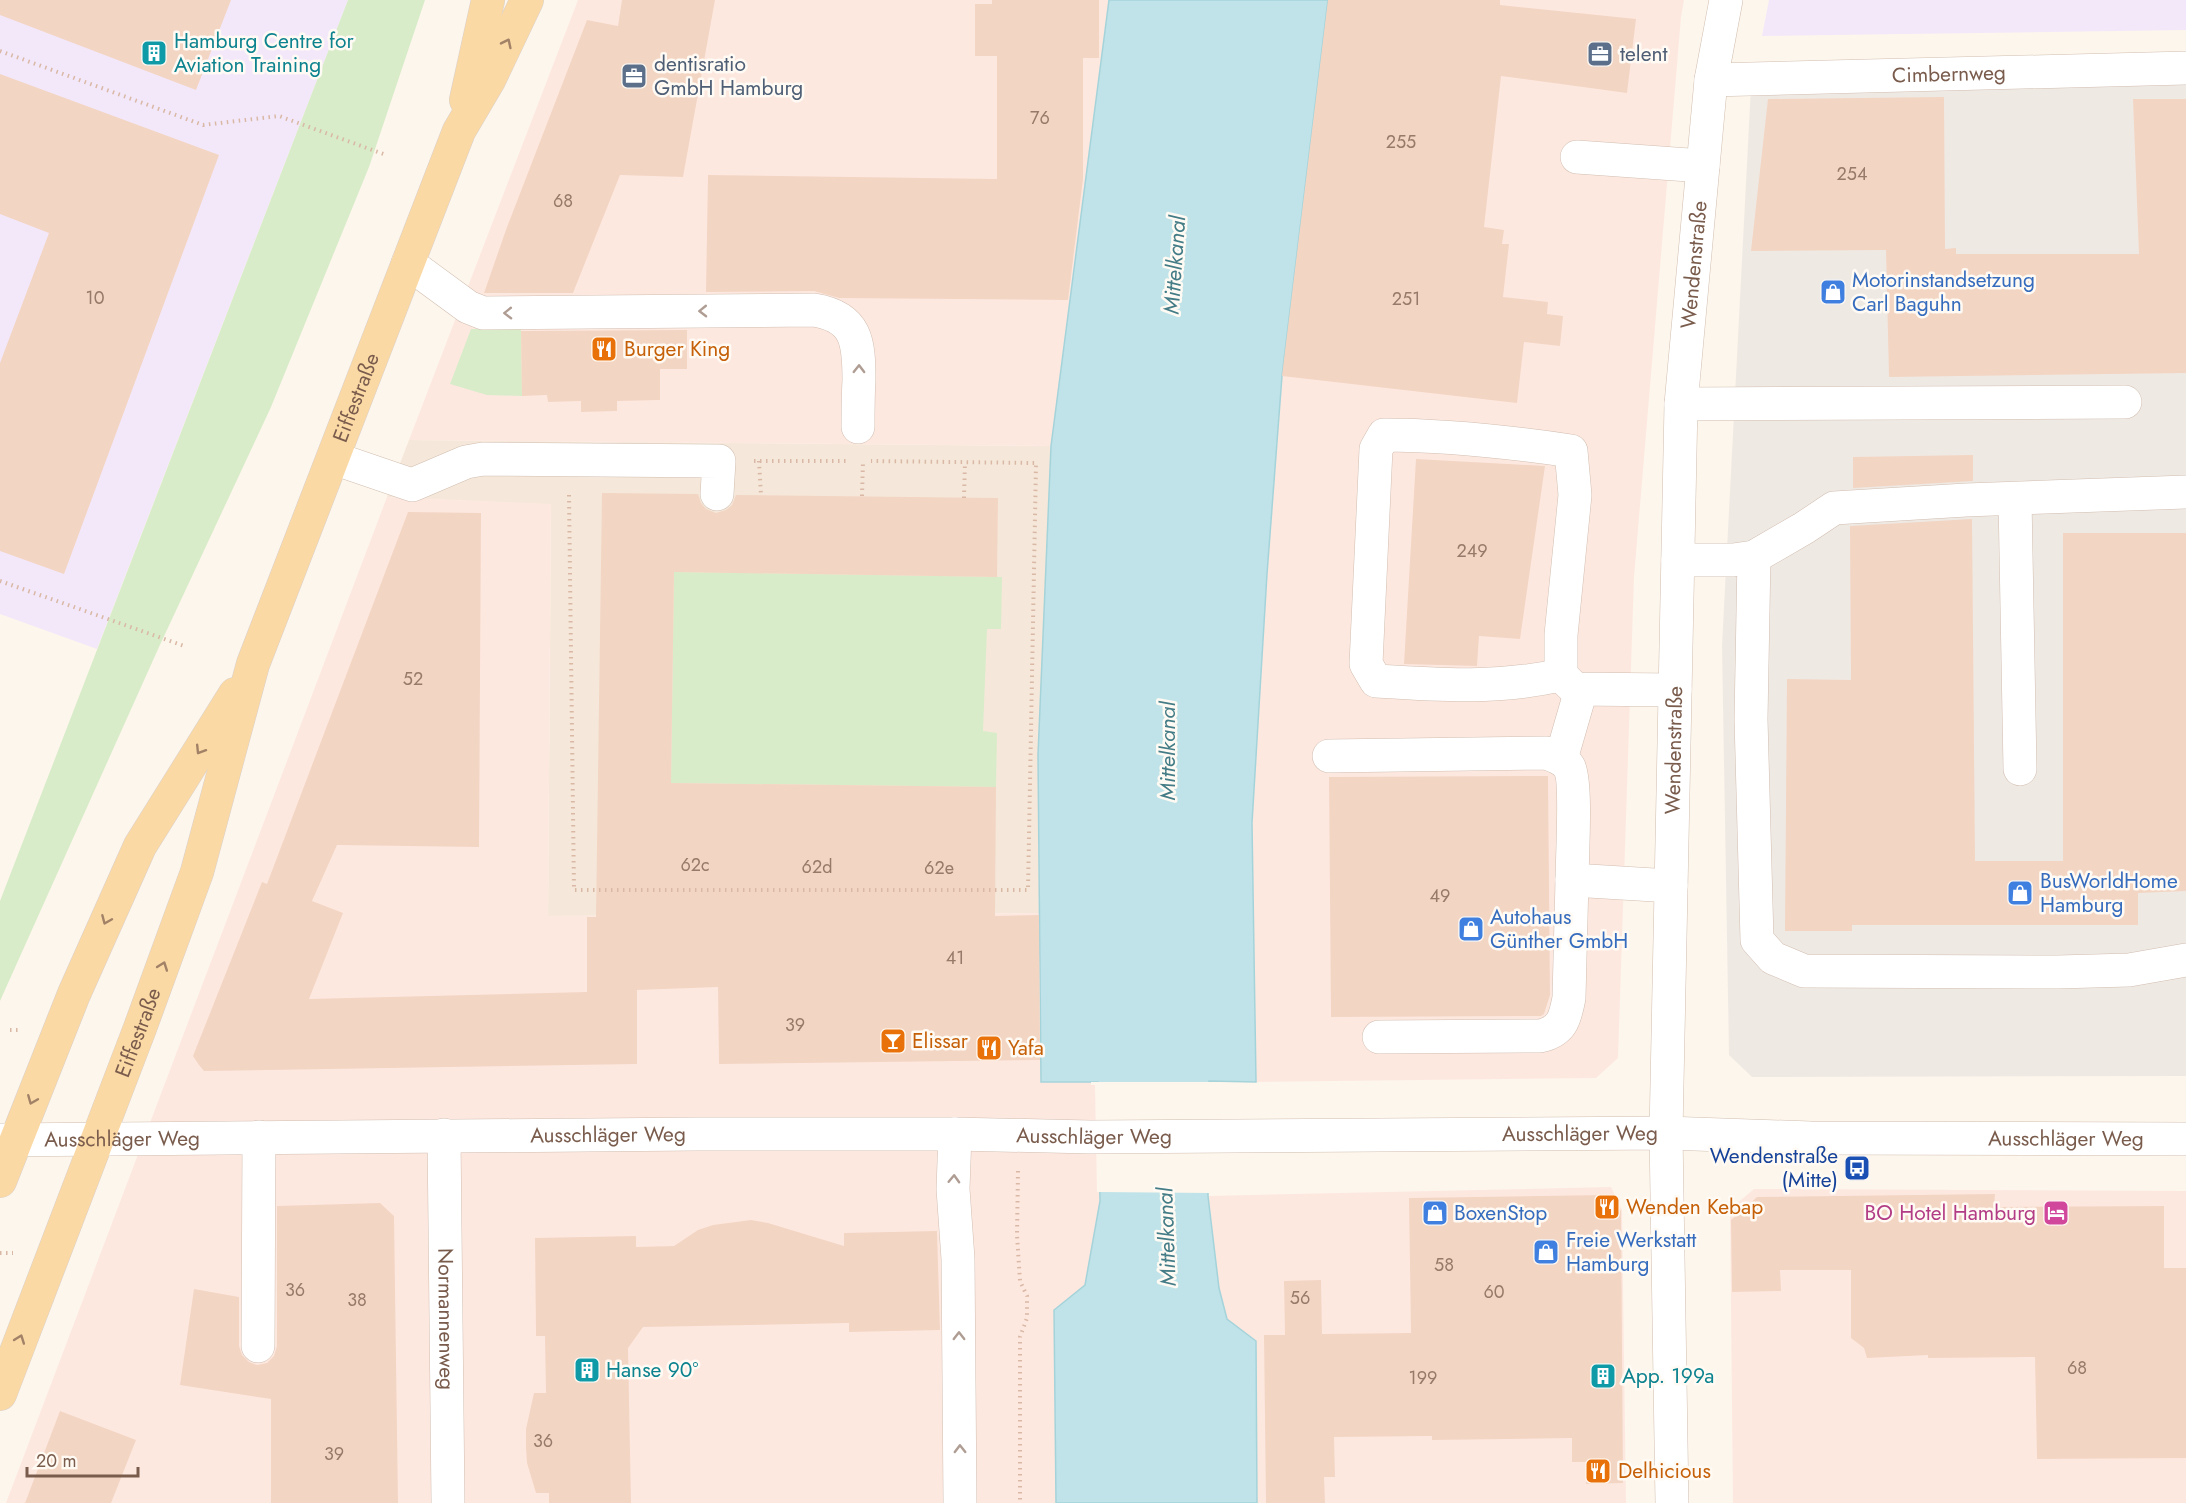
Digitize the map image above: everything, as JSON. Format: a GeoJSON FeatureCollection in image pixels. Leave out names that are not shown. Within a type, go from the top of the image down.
{"type":"FeatureCollection","features":[{"type":"Feature","properties":{"kind":"main road","name":"Eiffestraße"},"geometry":{"type":"LineString","coordinates":[[0,1394],[198,872],[254,664],[459,131],[488,0]]}},
{"type":"Feature","properties":{"kind":"main road","name":"Eiffestraße"},"geometry":{"type":"LineString","coordinates":[[459,131],[489,80],[527,0]]}},
{"type":"Feature","properties":{"kind":"main road","name":"Eiffestraße"},"geometry":{"type":"LineString","coordinates":[[0,1181],[8,1140],[140,846],[254,664]]}},
{"type":"Feature","properties":{"kind":"street","name":"Wendenstraße"},"geometry":{"type":"LineString","coordinates":[[1672,1503],[1666,1133],[1681,404],[1711,80],[1726,0]]}},
{"type":"Feature","properties":{"kind":"street","name":"Cimbernweg"},"geometry":{"type":"LineString","coordinates":[[1711,80],[2186,68]]}},
{"type":"Feature","properties":{"kind":"street"},"geometry":{"type":"LineString","coordinates":[[1577,157],[1703,166]]}},
{"type":"Feature","properties":{"kind":"street"},"geometry":{"type":"LineString","coordinates":[[408,263],[468,307],[483,313],[814,310],[830,312],[847,324],[856,340],[859,353],[858,427]]}},
{"type":"Feature","properties":{"kind":"street"},"geometry":{"type":"LineString","coordinates":[[1681,404],[2125,402]]}},
{"type":"Feature","properties":{"kind":"street"},"geometry":{"type":"LineString","coordinates":[[1561,759],[1571,682],[1561,635],[1575,495],[1571,451],[1501,441],[1425,435],[1384,435],[1376,450],[1366,664],[1376,681],[1472,686],[1571,682],[1676,690]]}},
{"type":"Feature","properties":{"kind":"street"},"geometry":{"type":"LineString","coordinates":[[333,458],[411,485],[466,462],[483,459],[718,461],[717,494]]}},
{"type":"Feature","properties":{"kind":"street"},"geometry":{"type":"LineString","coordinates":[[1678,560],[1733,560],[1754,557],[1834,508],[2186,492]]}},
{"type":"Feature","properties":{"kind":"street"},"geometry":{"type":"LineString","coordinates":[[2015,498],[2020,769]]}},
{"type":"Feature","properties":{"kind":"street"},"geometry":{"type":"LineString","coordinates":[[1754,557],[1752,719],[1757,940],[1773,958],[1804,971],[2129,970],[2186,960]]}},
{"type":"Feature","properties":{"kind":"street"},"geometry":{"type":"LineString","coordinates":[[1329,756],[1546,753],[1561,759],[1570,768],[1573,784],[1569,998],[1565,1017],[1553,1033],[1540,1036],[1379,1037]]}},
{"type":"Feature","properties":{"kind":"street"},"geometry":{"type":"LineString","coordinates":[[1572,880],[1671,886]]}},
{"type":"Feature","properties":{"kind":"street","name":"Ausschläger Weg"},"geometry":{"type":"LineString","coordinates":[[8,1140],[444,1135],[955,1134],[1090,1137],[1666,1133],[1811,1138],[2186,1139]]}},
{"type":"Feature","properties":{"kind":"street"},"geometry":{"type":"LineString","coordinates":[[955,1134],[953,1189],[958,1259],[960,1503]]}},
{"type":"Feature","properties":{"kind":"street","name":"Normannenweg"},"geometry":{"type":"LineString","coordinates":[[444,1135],[448,1503]]}},
{"type":"Feature","properties":{"kind":"street"},"geometry":{"type":"LineString","coordinates":[[258,1346],[259,1137]]}},
{"type":"Feature","properties":{"kind":"path"},"geometry":{"type":"LineString","coordinates":[[0,51],[203,125],[279,116],[386,155]]}},
{"type":"Feature","properties":{"kind":"path"},"geometry":{"type":"LineString","coordinates":[[568,461],[574,890],[1028,890],[1036,463],[718,461]]}},
{"type":"Feature","properties":{"kind":"path"},"geometry":{"type":"LineString","coordinates":[[759,461],[761,495]]}},
{"type":"Feature","properties":{"kind":"path"},"geometry":{"type":"LineString","coordinates":[[862,496],[863,461]]}},
{"type":"Feature","properties":{"kind":"path"},"geometry":{"type":"LineString","coordinates":[[964,498],[965,462]]}},
{"type":"Feature","properties":{"kind":"path"},"geometry":{"type":"LineString","coordinates":[[0,581],[184,646]]}},
{"type":"Feature","properties":{"kind":"path"},"geometry":{"type":"LineString","coordinates":[[1017,1205],[1020,1281],[1027,1296],[1027,1318],[1020,1337],[1020,1503]]}},
{"type":"Feature","properties":{"kind":"path"},"geometry":{"type":"LineString","coordinates":[[0,1253],[13,1253]]}},
{"type":"Feature","properties":{"kind":"shaded area"},"geometry":{"type":"Polygon","coordinates":[[[0,0],[348,0],[97,649],[0,614],[0,0]]]}},
{"type":"Feature","properties":{"kind":"shaded area"},"geometry":{"type":"Polygon","coordinates":[[[578,0],[1109,0],[1051,446],[409,440],[578,0]]]}},
{"type":"Feature","properties":{"kind":"shaded area"},"geometry":{"type":"Polygon","coordinates":[[[1328,0],[1684,0],[1634,577],[1618,1058],[1596,1078],[1256,1082],[1252,823],[1267,574],[1282,376],[1328,0]]]}},
{"type":"Feature","properties":{"kind":"shaded area"},"geometry":{"type":"Polygon","coordinates":[[[1769,0],[2186,0],[2186,30],[1762,36],[1769,0]]]}},
{"type":"Feature","properties":{"kind":"shaded area"},"geometry":{"type":"Polygon","coordinates":[[[2186,84],[2186,1076],[1752,1077],[1729,1055],[1722,646],[1751,86],[2186,84]]]}},
{"type":"Feature","properties":{"kind":"shaded area"},"geometry":{"type":"Polygon","coordinates":[[[409,440],[1051,446],[1038,755],[1039,913],[548,916],[551,505],[387,497],[409,440]]]}},
{"type":"Feature","properties":{"kind":"shaded area"},"geometry":{"type":"Polygon","coordinates":[[[387,497],[551,504],[548,916],[1039,913],[1040,1060],[1098,1082],[1100,1201],[1085,1285],[1054,1310],[1056,1503],[6,1503],[387,497]]]}},
{"type":"Feature","properties":{"kind":"shaded area"},"geometry":{"type":"Polygon","coordinates":[[[1611,1187],[1622,1210],[1626,1503],[1257,1503],[1256,1342],[1227,1319],[1219,1288],[1208,1196],[1611,1187]]]}},
{"type":"Feature","properties":{"kind":"shaded area"},"geometry":{"type":"Polygon","coordinates":[[[1754,1189],[2186,1191],[2186,1503],[1733,1503],[1730,1209],[1754,1189]]]}},
{"type":"Feature","properties":{"kind":"green space"},"geometry":{"type":"Polygon","coordinates":[[[348,0],[425,0],[369,167],[271,407],[159,647],[0,1001],[0,901],[348,0]]]}},
{"type":"Feature","properties":{"kind":"green space"},"geometry":{"type":"Polygon","coordinates":[[[471,329],[521,329],[522,396],[487,395],[450,384],[471,329]]]}},
{"type":"Feature","properties":{"kind":"green space"},"geometry":{"type":"Polygon","coordinates":[[[674,572],[1002,577],[1001,629],[987,629],[983,731],[997,733],[996,787],[671,783],[674,572]]]}},
{"type":"Feature","properties":{"kind":"water","name":"Mittelkanal"},"geometry":{"type":"Polygon","coordinates":[[[1109,0],[1328,0],[1282,376],[1267,574],[1252,823],[1256,1082],[1209,1081],[1208,1196],[1219,1288],[1227,1319],[1256,1341],[1257,1503],[1056,1503],[1054,1310],[1085,1285],[1100,1201],[1098,1082],[1041,1082],[1038,755],[1051,446],[1109,0]]]}},
{"type":"Feature","properties":{"kind":"pier"},"geometry":{"type":"Polygon","coordinates":[[[1091,1082],[1212,1082],[1211,1193],[1097,1192],[1095,1085],[1091,1085],[1091,1082]]]}},
{"type":"Feature","properties":{"kind":"building","name":"Hamburg Centre for Aviation Training"},"geometry":{"type":"Polygon","coordinates":[[[0,0],[231,0],[196,90],[0,15],[0,0]]]}},
{"type":"Feature","properties":{"kind":"building"},"geometry":{"type":"Polygon","coordinates":[[[622,0],[715,0],[683,177],[620,175],[573,293],[484,293],[587,20],[618,26],[622,0]]]}},
{"type":"Feature","properties":{"kind":"building"},"geometry":{"type":"Polygon","coordinates":[[[992,0],[1099,0],[1099,58],[1083,58],[1083,179],[1068,300],[839,298],[814,291],[706,292],[708,175],[997,179],[997,56],[975,56],[975,4],[992,4],[992,0]]]}},
{"type":"Feature","properties":{"kind":"building"},"geometry":{"type":"Polygon","coordinates":[[[1328,0],[1500,0],[1500,5],[1636,19],[1627,93],[1501,76],[1484,227],[1504,230],[1502,244],[1509,244],[1503,297],[1548,302],[1547,314],[1563,316],[1560,346],[1524,342],[1517,403],[1282,376],[1328,0]]]}},
{"type":"Feature","properties":{"kind":"building"},"geometry":{"type":"Polygon","coordinates":[[[0,74],[219,155],[64,574],[0,551],[0,363],[49,233],[0,214],[0,74]]]}},
{"type":"Feature","properties":{"kind":"building"},"geometry":{"type":"Polygon","coordinates":[[[1944,97],[1945,249],[1956,248],[1956,254],[2139,254],[2133,99],[2186,99],[2186,373],[1889,377],[1886,250],[1751,251],[1768,99],[1944,97]]]}},
{"type":"Feature","properties":{"kind":"building","name":"Burger King"},"geometry":{"type":"Polygon","coordinates":[[[687,330],[687,369],[660,369],[660,400],[617,401],[617,411],[581,412],[581,401],[548,402],[547,395],[522,396],[521,331],[687,330]]]}},
{"type":"Feature","properties":{"kind":"building"},"geometry":{"type":"Polygon","coordinates":[[[1973,455],[1973,481],[1853,488],[1853,457],[1973,455]]]}},
{"type":"Feature","properties":{"kind":"building"},"geometry":{"type":"Polygon","coordinates":[[[1416,459],[1545,466],[1520,639],[1479,636],[1477,666],[1404,664],[1416,459]]]}},
{"type":"Feature","properties":{"kind":"building"},"geometry":{"type":"Polygon","coordinates":[[[602,493],[698,494],[706,509],[716,513],[732,505],[736,495],[998,498],[997,577],[674,572],[671,783],[996,787],[995,916],[1039,915],[1040,1060],[719,1064],[718,987],[637,990],[637,1064],[204,1071],[199,1065],[193,1056],[262,882],[267,884],[408,512],[481,513],[479,847],[337,845],[312,901],[343,913],[309,999],[587,992],[587,917],[596,917],[602,493]]]}},
{"type":"Feature","properties":{"kind":"building"},"geometry":{"type":"Polygon","coordinates":[[[1972,519],[1975,861],[2063,861],[2063,533],[2186,533],[2186,891],[2138,893],[2138,925],[1852,925],[1852,931],[1785,931],[1787,679],[1851,680],[1850,526],[1972,519]]]}},
{"type":"Feature","properties":{"kind":"building"},"geometry":{"type":"Polygon","coordinates":[[[1548,776],[1550,995],[1544,1014],[1541,1016],[1331,1017],[1329,777],[1548,776]]]}},
{"type":"Feature","properties":{"kind":"building"},"geometry":{"type":"Polygon","coordinates":[[[1995,1194],[1994,1207],[2164,1206],[2164,1268],[2186,1268],[2186,1458],[2037,1459],[2035,1357],[1928,1358],[1928,1355],[1867,1358],[1864,1348],[1851,1338],[1851,1270],[1780,1270],[1781,1291],[1732,1292],[1731,1220],[1757,1197],[1995,1194]]]}},
{"type":"Feature","properties":{"kind":"building"},"geometry":{"type":"Polygon","coordinates":[[[1607,1195],[1621,1211],[1623,1483],[1586,1484],[1587,1462],[1572,1462],[1572,1438],[1432,1440],[1432,1436],[1334,1437],[1335,1477],[1324,1477],[1325,1503],[1266,1503],[1264,1335],[1285,1335],[1284,1281],[1321,1280],[1322,1334],[1411,1333],[1409,1198],[1607,1195]]]}},
{"type":"Feature","properties":{"kind":"building"},"geometry":{"type":"Polygon","coordinates":[[[380,1203],[394,1216],[398,1503],[271,1503],[271,1399],[180,1385],[194,1289],[239,1297],[239,1346],[242,1355],[249,1362],[257,1365],[267,1363],[274,1356],[277,1346],[277,1206],[380,1203]]]}},
{"type":"Feature","properties":{"kind":"building","name":"Hanse 90°"},"geometry":{"type":"Polygon","coordinates":[[[751,1220],[844,1246],[844,1233],[937,1231],[940,1330],[849,1332],[849,1323],[643,1327],[628,1348],[631,1503],[549,1503],[549,1493],[536,1493],[527,1463],[526,1448],[526,1429],[534,1393],[546,1393],[545,1336],[536,1336],[535,1238],[636,1236],[636,1247],[674,1246],[698,1230],[713,1225],[751,1220]]]}},
{"type":"Feature","properties":{"kind":"building"},"geometry":{"type":"Polygon","coordinates":[[[60,1411],[136,1440],[111,1503],[25,1503],[60,1411]]]}},
{"type":"Feature","properties":{"kind":"place","name":"Hamburg Centre for Aviation Training"},"geometry":{"type":"Point","coordinates":[154,53]}},
{"type":"Feature","properties":{"kind":"place","name":"telent"},"geometry":{"type":"Point","coordinates":[1600,54]}},
{"type":"Feature","properties":{"kind":"place","name":"dentisratio GmbH Hamburg"},"geometry":{"type":"Point","coordinates":[634,76]}},
{"type":"Feature","properties":{"kind":"place","name":"Motorinstandsetzung Carl Baguhn"},"geometry":{"type":"Point","coordinates":[1833,292]}},
{"type":"Feature","properties":{"kind":"place","name":"Burger King"},"geometry":{"type":"Point","coordinates":[604,349]}},
{"type":"Feature","properties":{"kind":"place","name":"BusWorldHome Hamburg"},"geometry":{"type":"Point","coordinates":[2020,893]}},
{"type":"Feature","properties":{"kind":"place","name":"Autohaus Günther GmbH"},"geometry":{"type":"Point","coordinates":[1471,929]}},
{"type":"Feature","properties":{"kind":"place","name":"Elissar"},"geometry":{"type":"Point","coordinates":[893,1041]}},
{"type":"Feature","properties":{"kind":"place","name":"Yafa"},"geometry":{"type":"Point","coordinates":[989,1048]}},
{"type":"Feature","properties":{"kind":"place","name":"Wendenstraße (Mitte)"},"geometry":{"type":"Point","coordinates":[1857,1168]}},
{"type":"Feature","properties":{"kind":"place","name":"Wenden Kebap"},"geometry":{"type":"Point","coordinates":[1607,1207]}},
{"type":"Feature","properties":{"kind":"place","name":"BoxenStop"},"geometry":{"type":"Point","coordinates":[1435,1213]}},
{"type":"Feature","properties":{"kind":"place","name":"BO Hotel Hamburg"},"geometry":{"type":"Point","coordinates":[2056,1213]}},
{"type":"Feature","properties":{"kind":"place","name":"Freie Werkstatt Hamburg"},"geometry":{"type":"Point","coordinates":[1546,1252]}},
{"type":"Feature","properties":{"kind":"place","name":"Hanse 90°"},"geometry":{"type":"Point","coordinates":[587,1370]}},
{"type":"Feature","properties":{"kind":"place","name":"App. 199a"},"geometry":{"type":"Point","coordinates":[1603,1376]}},
{"type":"Feature","properties":{"kind":"place","name":"Delhicious"},"geometry":{"type":"Point","coordinates":[1598,1471]}}]}
